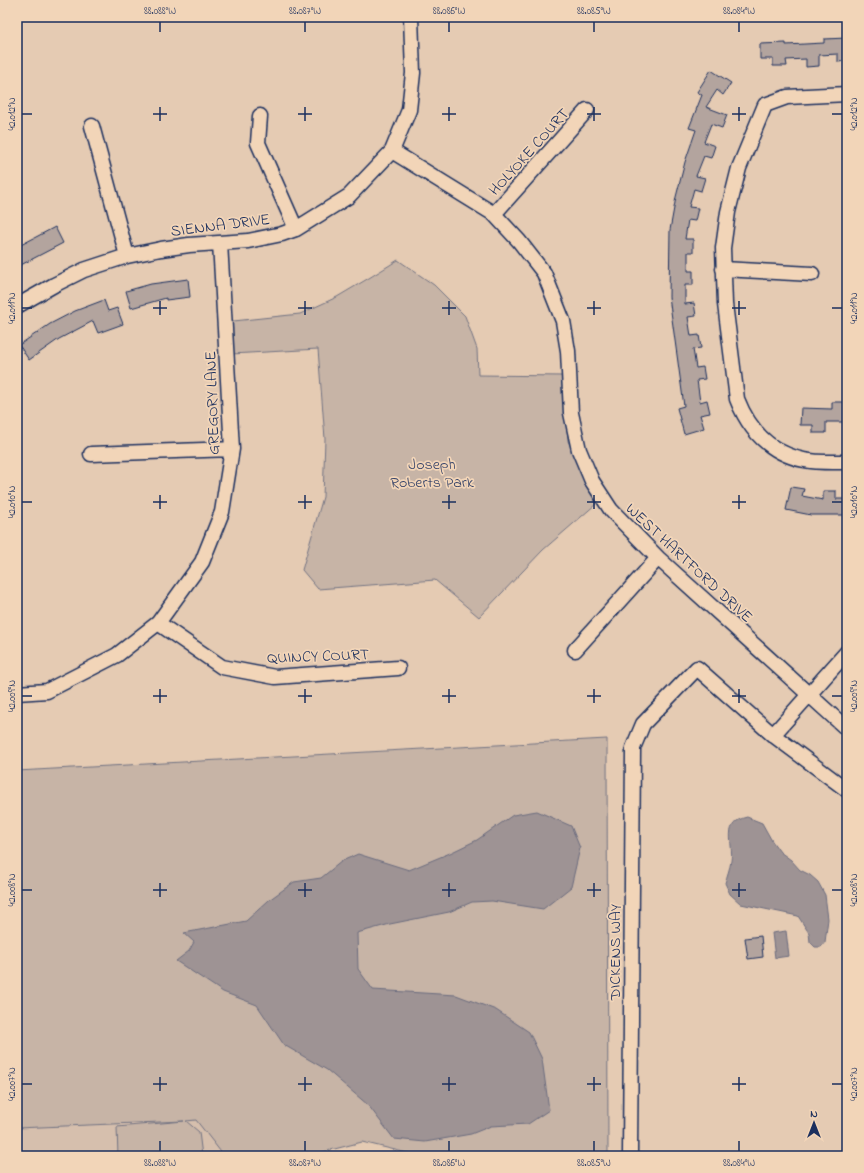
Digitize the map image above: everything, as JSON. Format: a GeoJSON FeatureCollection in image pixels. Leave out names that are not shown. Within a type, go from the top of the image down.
{"type":"FeatureCollection","features":[{"type":"Feature","properties":{"kind":"street","name":"SIENNA DRIVE"},"geometry":{"type":"LineString","coordinates":[[17,306],[84,270],[127,256],[182,246],[267,238],[296,229],[349,196],[392,151],[409,110],[414,73],[411,17]]}},
{"type":"Feature","properties":{"kind":"street"},"geometry":{"type":"LineString","coordinates":[[847,94],[787,97],[765,105],[738,168],[728,212],[723,248],[725,304],[737,399],[749,424],[762,439],[773,448],[786,455],[805,460],[847,462]]}},
{"type":"Feature","properties":{"kind":"street","name":"HOLYOKE COURT"},"geometry":{"type":"LineString","coordinates":[[494,214],[587,110]]}},
{"type":"Feature","properties":{"kind":"street"},"geometry":{"type":"LineString","coordinates":[[260,116],[258,143],[296,229]]}},
{"type":"Feature","properties":{"kind":"street"},"geometry":{"type":"LineString","coordinates":[[92,126],[127,256]]}},
{"type":"Feature","properties":{"kind":"street","name":"WEST HARTFORD DRIVE"},"geometry":{"type":"LineString","coordinates":[[392,151],[494,214],[519,241],[544,273],[563,321],[568,351],[571,413],[579,450],[592,481],[611,510],[658,558],[847,729]]}},
{"type":"Feature","properties":{"kind":"street","name":"GREGORY LANE"},"geometry":{"type":"LineString","coordinates":[[17,693],[47,691],[117,655],[158,623],[202,562],[222,512],[232,449],[220,243]]}},
{"type":"Feature","properties":{"kind":"street"},"geometry":{"type":"LineString","coordinates":[[723,269],[812,274]]}},
{"type":"Feature","properties":{"kind":"street"},"geometry":{"type":"LineString","coordinates":[[91,454],[232,449]]}},
{"type":"Feature","properties":{"kind":"street"},"geometry":{"type":"LineString","coordinates":[[575,650],[658,558]]}},
{"type":"Feature","properties":{"kind":"street","name":"QUINCY COURT"},"geometry":{"type":"LineString","coordinates":[[158,623],[222,667],[275,677],[398,668]]}},
{"type":"Feature","properties":{"kind":"street"},"geometry":{"type":"LineString","coordinates":[[847,652],[773,736],[847,790]]}},
{"type":"Feature","properties":{"kind":"street","name":"DICKENS WAY"},"geometry":{"type":"LineString","coordinates":[[630,1156],[633,748],[643,724],[697,668],[773,736]]}},
{"type":"Feature","properties":{"kind":"shaded area"},"geometry":{"type":"Polygon","coordinates":[[[537,811],[571,826],[580,848],[571,887],[543,909],[492,901],[472,902],[449,912],[390,924],[357,933],[358,969],[373,990],[456,995],[496,1010],[529,1032],[542,1059],[549,1110],[528,1124],[491,1126],[471,1134],[425,1142],[394,1139],[368,1105],[327,1070],[284,1045],[257,1005],[223,992],[176,961],[189,951],[194,942],[184,933],[246,921],[269,900],[294,882],[321,878],[342,861],[358,854],[409,870],[477,840],[513,815],[537,811]]]}},
{"type":"Feature","properties":{"kind":"shaded area"},"geometry":{"type":"Polygon","coordinates":[[[747,817],[762,823],[780,852],[791,860],[800,870],[810,875],[818,882],[825,895],[828,919],[825,942],[821,947],[815,947],[810,942],[809,933],[798,916],[741,904],[730,894],[725,883],[731,861],[731,829],[739,820],[747,817]]]}},
{"type":"Feature","properties":{"kind":"shaded area"},"geometry":{"type":"Polygon","coordinates":[[[786,931],[789,956],[775,958],[772,933],[786,931]]]}},
{"type":"Feature","properties":{"kind":"shaded area"},"geometry":{"type":"Polygon","coordinates":[[[252,1117],[252,1156],[17,1156],[17,1128],[252,1117]]]}},
{"type":"Feature","properties":{"kind":"green space","name":"Joseph Roberts Park"},"geometry":{"type":"Polygon","coordinates":[[[398,260],[434,285],[465,316],[477,349],[478,375],[563,376],[568,441],[596,504],[543,550],[479,617],[435,580],[318,589],[302,570],[323,497],[325,439],[318,349],[232,354],[224,322],[300,314],[337,297],[398,260]]]}},
{"type":"Feature","properties":{"kind":"green space"},"geometry":{"type":"Polygon","coordinates":[[[607,739],[608,1156],[420,1156],[362,1142],[307,1156],[224,1156],[196,1120],[186,1121],[199,1132],[202,1156],[118,1156],[117,1127],[184,1121],[17,1128],[17,771],[607,739]]]}},
{"type":"Feature","properties":{"kind":"building"},"geometry":{"type":"Polygon","coordinates":[[[847,38],[847,61],[838,62],[838,54],[819,55],[819,66],[806,67],[806,59],[786,60],[787,66],[773,66],[773,59],[760,59],[760,44],[786,43],[786,45],[824,43],[824,39],[847,38]]]}},
{"type":"Feature","properties":{"kind":"building"},"geometry":{"type":"Polygon","coordinates":[[[711,70],[731,83],[723,95],[717,90],[706,107],[727,115],[722,128],[711,124],[704,142],[715,146],[711,158],[704,156],[696,176],[705,178],[701,191],[694,189],[689,207],[698,208],[695,221],[688,220],[685,239],[693,239],[693,252],[688,252],[688,271],[693,271],[693,285],[685,285],[685,304],[694,303],[696,316],[688,317],[691,336],[699,335],[701,348],[693,349],[696,368],[703,367],[705,379],[697,380],[700,402],[707,400],[710,413],[700,415],[704,428],[684,434],[677,408],[684,406],[669,297],[670,230],[676,197],[685,162],[696,130],[689,128],[702,95],[697,92],[711,70]]]}},
{"type":"Feature","properties":{"kind":"building"},"geometry":{"type":"Polygon","coordinates":[[[55,227],[63,243],[17,267],[17,247],[55,227]]]}},
{"type":"Feature","properties":{"kind":"building"},"geometry":{"type":"Polygon","coordinates":[[[188,279],[190,297],[166,300],[166,298],[131,308],[126,291],[151,284],[188,279]]]}},
{"type":"Feature","properties":{"kind":"building"},"geometry":{"type":"Polygon","coordinates":[[[104,300],[108,311],[117,308],[123,324],[98,333],[93,321],[59,339],[29,360],[19,345],[50,324],[75,311],[104,300]]]}},
{"type":"Feature","properties":{"kind":"building"},"geometry":{"type":"Polygon","coordinates":[[[832,402],[847,402],[847,422],[826,422],[826,433],[813,433],[813,425],[800,425],[801,408],[832,409],[832,402]]]}},
{"type":"Feature","properties":{"kind":"building"},"geometry":{"type":"Polygon","coordinates":[[[791,487],[804,489],[802,496],[823,500],[823,491],[836,491],[836,499],[847,499],[847,515],[811,515],[786,510],[791,487]]]}},
{"type":"Feature","properties":{"kind":"building"},"geometry":{"type":"Polygon","coordinates":[[[761,936],[763,957],[748,959],[745,938],[761,936]]]}}]}
